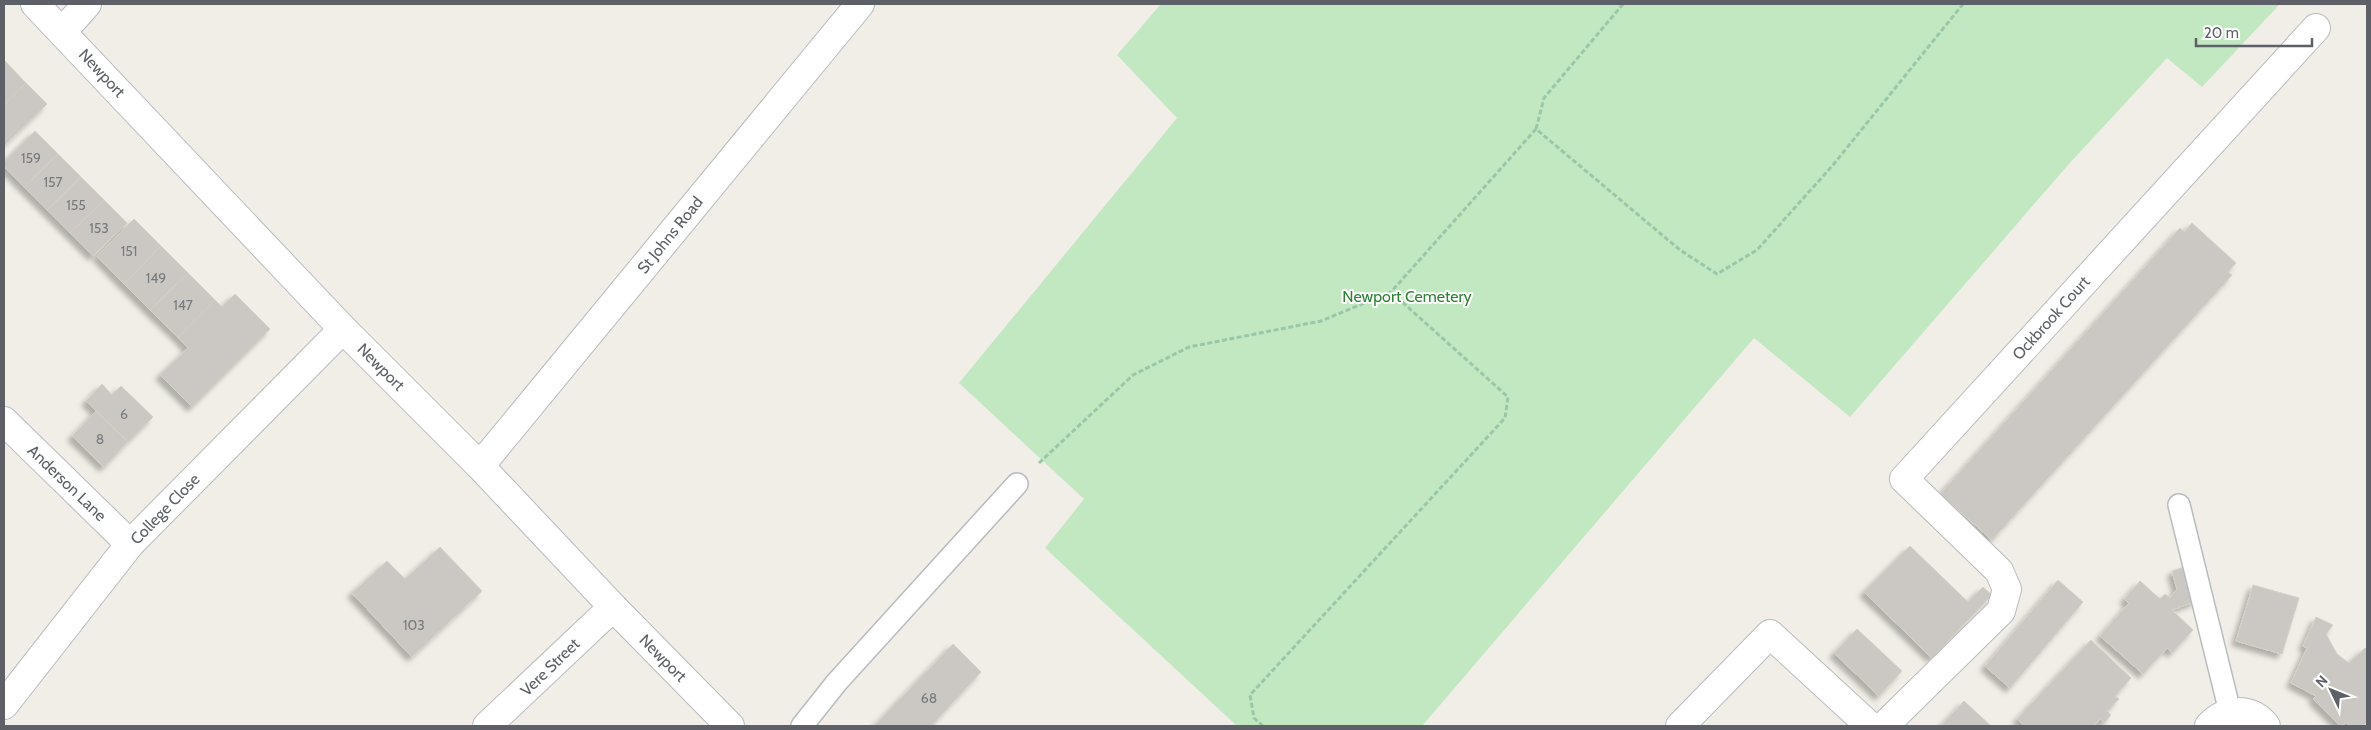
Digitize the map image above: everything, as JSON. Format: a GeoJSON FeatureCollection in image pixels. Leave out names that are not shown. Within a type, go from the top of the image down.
{"type":"FeatureCollection","features":[{"type":"Feature","properties":{"kind":"street","name":"Newport"},"geometry":{"type":"LineString","coordinates":[[36,4],[343,329],[480,466],[613,607],[730,726]]}},
{"type":"Feature","properties":{"kind":"street"},"geometry":{"type":"LineString","coordinates":[[63,31],[87,4]]}},
{"type":"Feature","properties":{"kind":"street","name":"St Johns Road"},"geometry":{"type":"LineString","coordinates":[[480,466],[860,4]]}},
{"type":"Feature","properties":{"kind":"street","name":"Ockbrook Court"},"geometry":{"type":"LineString","coordinates":[[1884,726],[2001,611],[2007,590],[1999,571],[1904,479],[2316,28]]}},
{"type":"Feature","properties":{"kind":"street","name":"College Close"},"geometry":{"type":"LineString","coordinates":[[4,705],[130,544],[343,329]]}},
{"type":"Feature","properties":{"kind":"street","name":"Anderson Lane"},"geometry":{"type":"LineString","coordinates":[[4,422],[130,544]]}},
{"type":"Feature","properties":{"kind":"street","name":"Vere Street"},"geometry":{"type":"LineString","coordinates":[[487,726],[613,607]]}},
{"type":"Feature","properties":{"kind":"street"},"geometry":{"type":"LineString","coordinates":[[1680,726],[1770,634],[1870,726]]}},
{"type":"Feature","properties":{"kind":"street"},"geometry":{"type":"LineString","coordinates":[[2220,719],[2252,714],[2266,726]]}},
{"type":"Feature","properties":{"kind":"lane"},"geometry":{"type":"LineString","coordinates":[[802,726],[837,682],[1017,484]]}},
{"type":"Feature","properties":{"kind":"lane"},"geometry":{"type":"LineString","coordinates":[[2179,505],[2220,719]]}},
{"type":"Feature","properties":{"kind":"path"},"geometry":{"type":"LineString","coordinates":[[1017,484],[1133,375],[1189,347],[1321,321],[1391,292],[1536,129],[1544,98],[1624,4]]}},
{"type":"Feature","properties":{"kind":"path"},"geometry":{"type":"LineString","coordinates":[[1536,129],[1680,250],[1716,274],[1757,250],[1833,165],[1963,4]]}},
{"type":"Feature","properties":{"kind":"path"},"geometry":{"type":"LineString","coordinates":[[1262,726],[1254,718],[1250,695],[1505,418],[1508,397],[1391,292]]}},
{"type":"Feature","properties":{"kind":"green space","name":"Newport Cemetery"},"geometry":{"type":"Polygon","coordinates":[[[1161,4],[2280,4],[2202,87],[2167,58],[2068,165],[1850,417],[1754,338],[1422,726],[1237,726],[1045,548],[1084,499],[959,383],[1177,118],[1117,55],[1161,4]]]}},
{"type":"Feature","properties":{"kind":"building"},"geometry":{"type":"Polygon","coordinates":[[[4,62],[26,83],[4,105],[4,62]]]}},
{"type":"Feature","properties":{"kind":"building"},"geometry":{"type":"Polygon","coordinates":[[[26,83],[47,104],[4,146],[4,105],[26,83]]]}},
{"type":"Feature","properties":{"kind":"building"},"geometry":{"type":"Polygon","coordinates":[[[35,131],[58,154],[24,187],[4,166],[4,162],[35,131]]]}},
{"type":"Feature","properties":{"kind":"building"},"geometry":{"type":"Polygon","coordinates":[[[58,154],[81,177],[47,210],[24,187],[58,154]]]}},
{"type":"Feature","properties":{"kind":"building"},"geometry":{"type":"Polygon","coordinates":[[[81,177],[104,200],[70,233],[47,210],[81,177]]]}},
{"type":"Feature","properties":{"kind":"building"},"geometry":{"type":"Polygon","coordinates":[[[104,200],[127,223],[93,256],[70,233],[104,200]]]}},
{"type":"Feature","properties":{"kind":"building"},"geometry":{"type":"Polygon","coordinates":[[[134,219],[161,246],[124,284],[97,256],[134,219]]]}},
{"type":"Feature","properties":{"kind":"building"},"geometry":{"type":"Polygon","coordinates":[[[2192,223],[2236,263],[2228,272],[2232,275],[1992,540],[1940,494],[2180,228],[2184,232],[2192,223]]]}},
{"type":"Feature","properties":{"kind":"building"},"geometry":{"type":"Polygon","coordinates":[[[161,246],[188,273],[150,310],[124,284],[161,246]]]}},
{"type":"Feature","properties":{"kind":"building"},"geometry":{"type":"Polygon","coordinates":[[[188,273],[215,300],[178,337],[150,310],[188,273]]]}},
{"type":"Feature","properties":{"kind":"building"},"geometry":{"type":"Polygon","coordinates":[[[235,294],[270,329],[192,407],[160,375],[188,348],[178,337],[215,300],[222,307],[235,294]]]}},
{"type":"Feature","properties":{"kind":"building"},"geometry":{"type":"Polygon","coordinates":[[[102,384],[112,395],[121,386],[153,417],[128,442],[86,401],[102,384]]]}},
{"type":"Feature","properties":{"kind":"building"},"geometry":{"type":"Polygon","coordinates":[[[96,411],[128,442],[104,467],[72,436],[96,411]]]}},
{"type":"Feature","properties":{"kind":"building"},"geometry":{"type":"Polygon","coordinates":[[[1910,546],[1968,602],[1983,587],[1992,595],[1932,658],[1864,592],[1910,546]]]}},
{"type":"Feature","properties":{"kind":"building"},"geometry":{"type":"Polygon","coordinates":[[[440,547],[482,591],[412,657],[352,593],[387,561],[405,579],[440,547]]]}},
{"type":"Feature","properties":{"kind":"building"},"geometry":{"type":"Polygon","coordinates":[[[2188,566],[2196,601],[2172,610],[2193,630],[2172,653],[2167,648],[2143,674],[2100,636],[2129,603],[2124,599],[2140,581],[2160,599],[2165,594],[2170,598],[2177,589],[2172,571],[2188,566]]]}},
{"type":"Feature","properties":{"kind":"building"},"geometry":{"type":"Polygon","coordinates":[[[2058,580],[2083,602],[2010,688],[1985,666],[2058,580]]]}},
{"type":"Feature","properties":{"kind":"building"},"geometry":{"type":"Polygon","coordinates":[[[2253,585],[2299,598],[2282,654],[2236,641],[2253,585]]]}},
{"type":"Feature","properties":{"kind":"building"},"geometry":{"type":"Polygon","coordinates":[[[2316,617],[2333,625],[2326,634],[2337,654],[2349,663],[2365,648],[2367,650],[2367,722],[2363,726],[2349,726],[2346,723],[2340,726],[2313,699],[2316,696],[2291,683],[2307,648],[2303,646],[2316,617]]]}},
{"type":"Feature","properties":{"kind":"building"},"geometry":{"type":"Polygon","coordinates":[[[1857,629],[1902,671],[1879,696],[1834,653],[1857,629]]]}},
{"type":"Feature","properties":{"kind":"building"},"geometry":{"type":"Polygon","coordinates":[[[2091,640],[2131,678],[2115,696],[2119,699],[2107,711],[2111,715],[2104,723],[2100,719],[2094,726],[2025,726],[2017,719],[2091,640]]]}},
{"type":"Feature","properties":{"kind":"building"},"geometry":{"type":"Polygon","coordinates":[[[953,644],[981,672],[933,724],[935,726],[874,726],[953,644]]]}},
{"type":"Feature","properties":{"kind":"building"},"geometry":{"type":"Polygon","coordinates":[[[1964,701],[1991,726],[1941,726],[1964,701]]]}}]}
